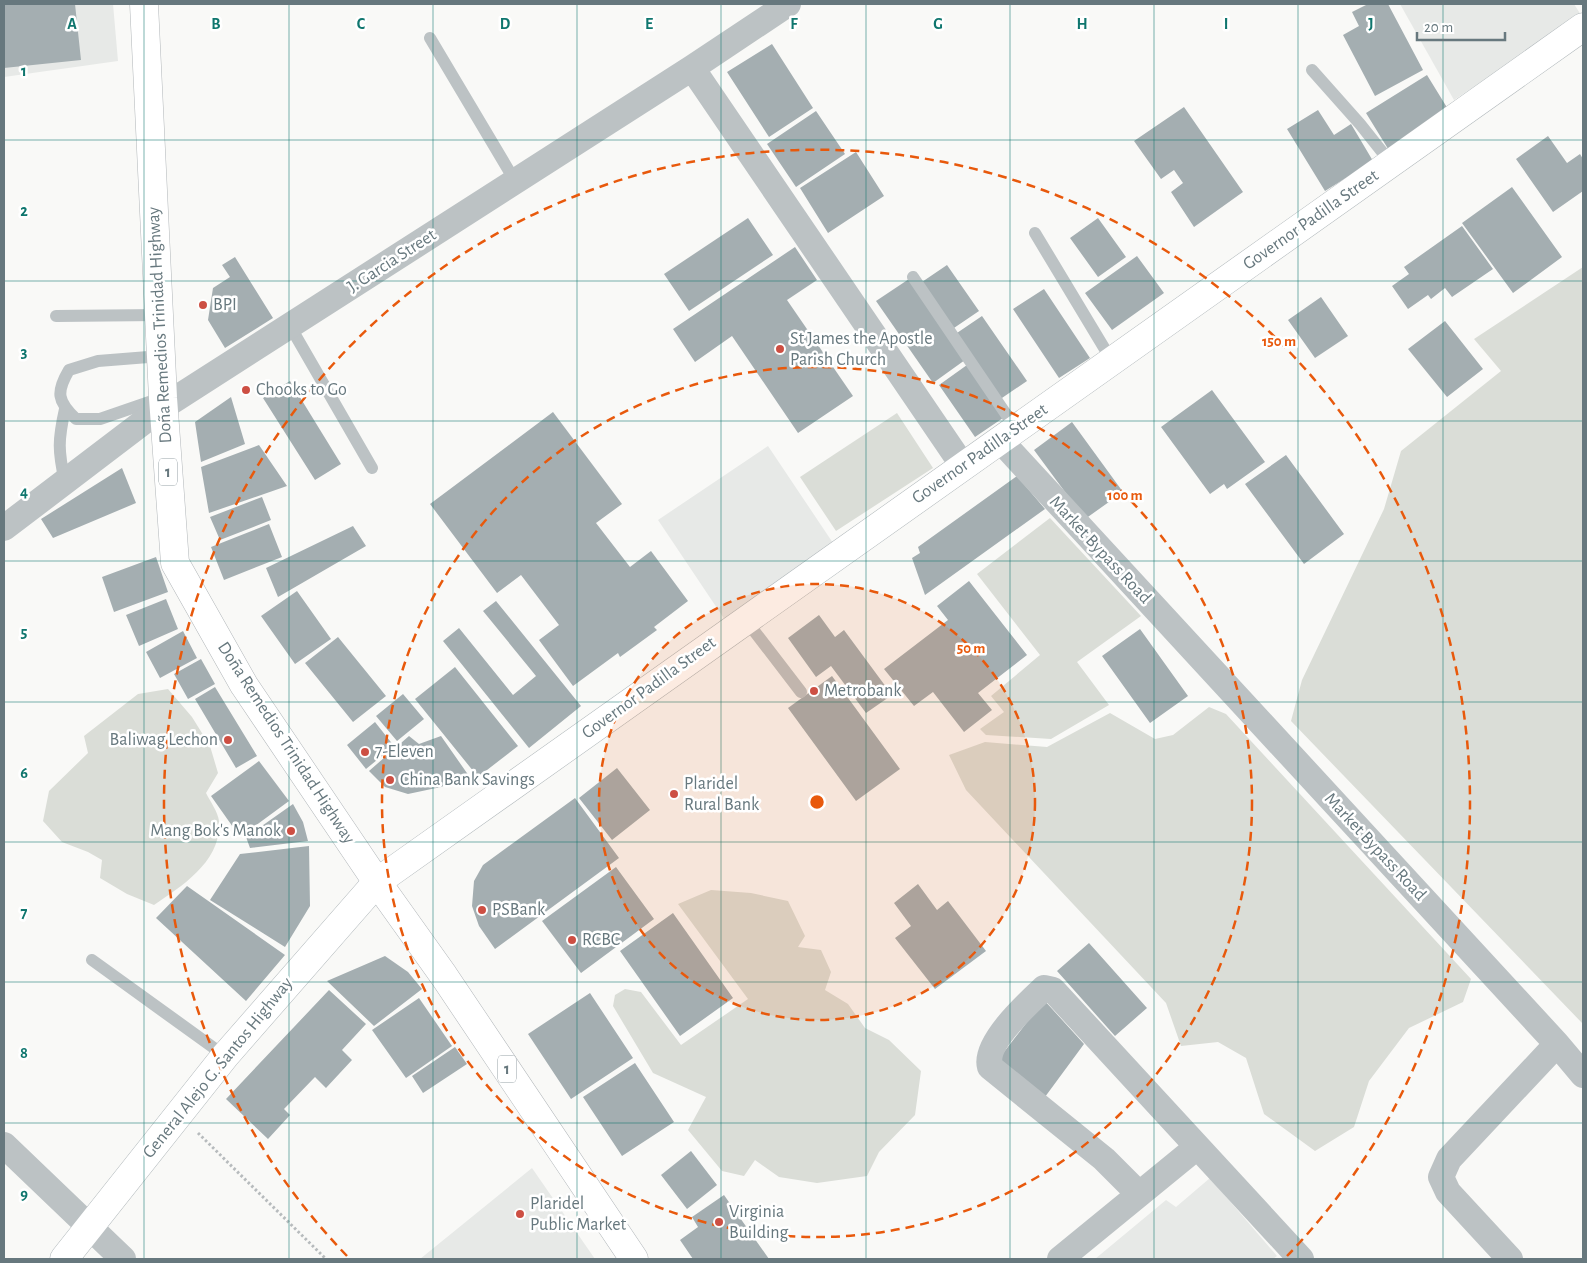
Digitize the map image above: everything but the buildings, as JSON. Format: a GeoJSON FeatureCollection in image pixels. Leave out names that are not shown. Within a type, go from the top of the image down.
{"type":"FeatureCollection","features":[{"type":"Feature","properties":{"kind":"main road","name":"Doña Remedios Trinidad Highway"},"geometry":{"type":"LineString","coordinates":[[144,4],[163,402],[175,563],[244,685],[377,882],[444,976],[634,1259]]}},
{"type":"Feature","properties":{"kind":"main road","name":"Governor Padilla Street"},"geometry":{"type":"LineString","coordinates":[[377,882],[745,619],[1112,362],[1583,27]]}},
{"type":"Feature","properties":{"kind":"main road","name":"General Alejo G. Santos Highway"},"geometry":{"type":"LineString","coordinates":[[64,1259],[225,1056],[316,948],[377,882]]}},
{"type":"Feature","properties":{"kind":"street","name":"J. Garcia Street"},"geometry":{"type":"LineString","coordinates":[[4,528],[65,482],[163,402],[290,326],[692,68],[788,4]]}},
{"type":"Feature","properties":{"kind":"street"},"geometry":{"type":"LineString","coordinates":[[692,68],[963,466]]}},
{"type":"Feature","properties":{"kind":"street","name":"Market Bypass Road"},"geometry":{"type":"LineString","coordinates":[[1008,435],[1557,1044],[1583,1076]]}},
{"type":"Feature","properties":{"kind":"street"},"geometry":{"type":"LineString","coordinates":[[1139,1194],[1104,1159],[990,1067],[988,1060],[995,1042],[1044,988],[1053,990],[1300,1259]]}},
{"type":"Feature","properties":{"kind":"street"},"geometry":{"type":"LineString","coordinates":[[1510,1259],[1448,1192],[1441,1177],[1449,1159],[1557,1044]]}},
{"type":"Feature","properties":{"kind":"street"},"geometry":{"type":"LineString","coordinates":[[4,1145],[123,1259]]}},
{"type":"Feature","properties":{"kind":"street"},"geometry":{"type":"LineString","coordinates":[[1060,1259],[1197,1147]]}},
{"type":"Feature","properties":{"kind":"lane"},"geometry":{"type":"LineString","coordinates":[[430,38],[516,181]]}},
{"type":"Feature","properties":{"kind":"lane"},"geometry":{"type":"LineString","coordinates":[[1312,70],[1360,124],[1391,163]]}},
{"type":"Feature","properties":{"kind":"lane"},"geometry":{"type":"LineString","coordinates":[[1035,234],[1112,362]]}},
{"type":"Feature","properties":{"kind":"lane"},"geometry":{"type":"LineString","coordinates":[[913,277],[1008,435]]}},
{"type":"Feature","properties":{"kind":"lane"},"geometry":{"type":"LineString","coordinates":[[56,316],[159,315]]}},
{"type":"Feature","properties":{"kind":"lane"},"geometry":{"type":"LineString","coordinates":[[290,326],[372,468]]}},
{"type":"Feature","properties":{"kind":"lane"},"geometry":{"type":"LineString","coordinates":[[161,356],[98,361],[69,370],[60,385],[60,399],[65,409],[76,419],[100,419],[163,402]]}},
{"type":"Feature","properties":{"kind":"lane"},"geometry":{"type":"LineString","coordinates":[[65,409],[59,436],[58,452],[65,482]]}},
{"type":"Feature","properties":{"kind":"lane"},"geometry":{"type":"LineString","coordinates":[[745,619],[801,692]]}},
{"type":"Feature","properties":{"kind":"lane"},"geometry":{"type":"LineString","coordinates":[[92,960],[225,1056]]}},
{"type":"Feature","properties":{"kind":"path"},"geometry":{"type":"LineString","coordinates":[[180,1115],[326,1259]]}},
{"type":"Feature","properties":{"kind":"shaded area"},"geometry":{"type":"Polygon","coordinates":[[[4,4],[113,4],[118,61],[4,77],[4,4]]]}},
{"type":"Feature","properties":{"kind":"shaded area"},"geometry":{"type":"Polygon","coordinates":[[[1400,4],[1574,4],[1581,15],[1454,100],[1400,4]]]}},
{"type":"Feature","properties":{"kind":"shaded area"},"geometry":{"type":"Polygon","coordinates":[[[1583,267],[1583,1024],[1291,721],[1302,680],[1384,509],[1401,451],[1501,371],[1474,339],[1583,267]]]}},
{"type":"Feature","properties":{"kind":"shaded area"},"geometry":{"type":"Polygon","coordinates":[[[897,413],[933,468],[836,531],[800,477],[897,413]]]}},
{"type":"Feature","properties":{"kind":"shaded area"},"geometry":{"type":"Polygon","coordinates":[[[768,446],[835,546],[725,620],[658,520],[768,446]]]}},
{"type":"Feature","properties":{"kind":"shaded area"},"geometry":{"type":"Polygon","coordinates":[[[1050,518],[1141,616],[1077,662],[1109,705],[1051,739],[986,735],[980,729],[1004,712],[991,696],[1040,655],[977,574],[1050,518]]]}},
{"type":"Feature","properties":{"kind":"shaded area"},"geometry":{"type":"Polygon","coordinates":[[[168,689],[192,717],[210,746],[218,773],[206,793],[216,810],[219,821],[218,835],[214,848],[207,860],[188,881],[154,905],[127,894],[100,878],[102,860],[88,852],[62,842],[43,821],[49,791],[88,753],[84,736],[138,694],[168,689]]]}},
{"type":"Feature","properties":{"kind":"shaded area"},"geometry":{"type":"Polygon","coordinates":[[[1209,707],[1226,714],[1471,979],[1463,1002],[1409,1028],[1369,1081],[1354,1127],[1315,1151],[1264,1114],[1246,1058],[1218,1042],[1181,1046],[1166,1003],[966,790],[949,755],[985,742],[1047,747],[1110,713],[1155,739],[1173,735],[1209,707]]]}},
{"type":"Feature","properties":{"kind":"shaded area"},"geometry":{"type":"Polygon","coordinates":[[[711,890],[751,893],[788,901],[805,936],[798,947],[821,950],[831,972],[825,990],[848,1004],[865,1028],[889,1040],[921,1071],[915,1115],[879,1152],[867,1176],[817,1183],[779,1177],[755,1160],[744,1176],[722,1171],[688,1130],[706,1097],[653,1073],[613,1006],[615,995],[625,989],[641,992],[681,1045],[748,999],[678,904],[711,890]]]}},
{"type":"Feature","properties":{"kind":"shaded area","name":"Plaridel Public Market"},"geometry":{"type":"Polygon","coordinates":[[[532,1168],[595,1259],[420,1259],[532,1168]]]}},
{"type":"Feature","properties":{"kind":"shaded area"},"geometry":{"type":"Polygon","coordinates":[[[1210,1178],[1277,1256],[1273,1259],[1095,1259],[1166,1200],[1176,1207],[1210,1178]]]}},
{"type":"Feature","properties":{"kind":"place","name":"BPI"},"geometry":{"type":"Point","coordinates":[203,305]}},
{"type":"Feature","properties":{"kind":"place","name":"St James the Apostle Parish Church"},"geometry":{"type":"Point","coordinates":[780,349]}},
{"type":"Feature","properties":{"kind":"place","name":"Chooks to Go"},"geometry":{"type":"Point","coordinates":[246,390]}},
{"type":"Feature","properties":{"kind":"place","name":"Metrobank"},"geometry":{"type":"Point","coordinates":[814,691]}},
{"type":"Feature","properties":{"kind":"place","name":"Baliwag Lechon"},"geometry":{"type":"Point","coordinates":[228,740]}},
{"type":"Feature","properties":{"kind":"place","name":"7-Eleven"},"geometry":{"type":"Point","coordinates":[365,752]}},
{"type":"Feature","properties":{"kind":"place","name":"China Bank Savings"},"geometry":{"type":"Point","coordinates":[390,780]}},
{"type":"Feature","properties":{"kind":"place","name":"Plaridel Rural Bank"},"geometry":{"type":"Point","coordinates":[674,794]}},
{"type":"Feature","properties":{"kind":"place","name":"Mang Bok's Manok"},"geometry":{"type":"Point","coordinates":[291,831]}},
{"type":"Feature","properties":{"kind":"place","name":"PSBank"},"geometry":{"type":"Point","coordinates":[482,910]}},
{"type":"Feature","properties":{"kind":"place","name":"RCBC"},"geometry":{"type":"Point","coordinates":[572,940]}},
{"type":"Feature","properties":{"kind":"place","name":"Plaridel Public Market"},"geometry":{"type":"Point","coordinates":[520,1214]}},
{"type":"Feature","properties":{"kind":"place","name":"Virginia Building"},"geometry":{"type":"Point","coordinates":[719,1222]}}]}
